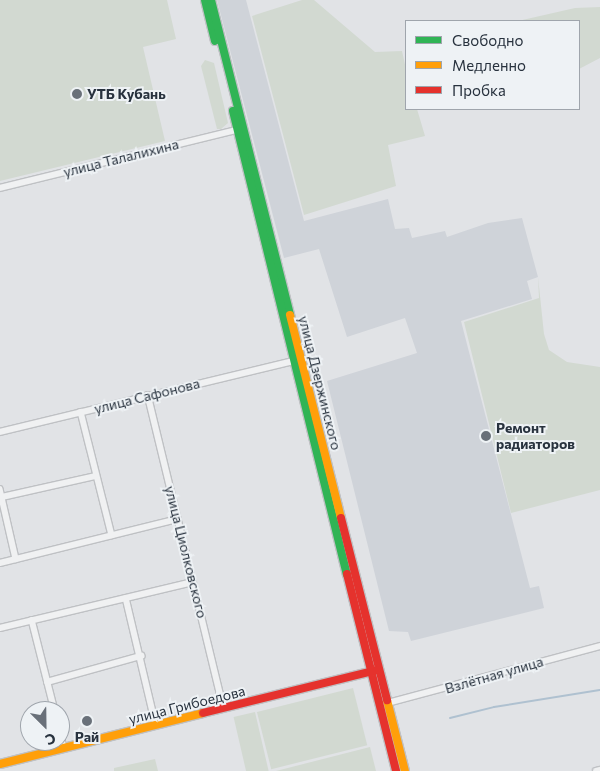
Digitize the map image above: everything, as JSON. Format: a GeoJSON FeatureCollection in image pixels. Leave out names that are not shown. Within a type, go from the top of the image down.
{"type":"FeatureCollection","features":[{"type":"Feature","properties":{"kind":"main road","name":"улица Дзержинского"},"geometry":{"type":"LineString","coordinates":[[205,0],[240,129],[376,671],[396,771]]}},
{"type":"Feature","properties":{"kind":"main road","name":"улица Дзержинского"},"geometry":{"type":"LineString","coordinates":[[211,0],[294,361],[376,671],[388,703],[405,771]]}},
{"type":"Feature","properties":{"kind":"main road","name":"улица Грибоедова"},"geometry":{"type":"LineString","coordinates":[[70,746],[376,671]]}},
{"type":"Feature","properties":{"kind":"main road","name":"улица Грибоедова"},"geometry":{"type":"LineString","coordinates":[[0,761],[49,751]]}},
{"type":"Feature","properties":{"kind":"street","name":"улица Талалихина"},"geometry":{"type":"LineString","coordinates":[[0,188],[240,129]]}},
{"type":"Feature","properties":{"kind":"street","name":"улица Сафонова"},"geometry":{"type":"LineString","coordinates":[[0,432],[294,361]]}},
{"type":"Feature","properties":{"kind":"street","name":"улица Циолковского"},"geometry":{"type":"LineString","coordinates":[[148,395],[224,708]]}},
{"type":"Feature","properties":{"kind":"street"},"geometry":{"type":"LineString","coordinates":[[81,412],[112,535]]}},
{"type":"Feature","properties":{"kind":"street"},"geometry":{"type":"LineString","coordinates":[[2,497],[96,476]]}},
{"type":"Feature","properties":{"kind":"street"},"geometry":{"type":"LineString","coordinates":[[0,489],[16,559]]}},
{"type":"Feature","properties":{"kind":"street"},"geometry":{"type":"LineString","coordinates":[[0,563],[178,519]]}},
{"type":"Feature","properties":{"kind":"street"},"geometry":{"type":"LineString","coordinates":[[0,628],[193,582]]}},
{"type":"Feature","properties":{"kind":"street"},"geometry":{"type":"LineString","coordinates":[[126,598],[156,725]]}},
{"type":"Feature","properties":{"kind":"street"},"geometry":{"type":"LineString","coordinates":[[32,620],[52,701]]}},
{"type":"Feature","properties":{"kind":"street","name":"Взлётная улица"},"geometry":{"type":"LineString","coordinates":[[388,703],[600,646]]}},
{"type":"Feature","properties":{"kind":"street"},"geometry":{"type":"LineString","coordinates":[[47,682],[141,656]]}},
{"type":"Feature","properties":{"kind":"street"},"geometry":{"type":"LineString","coordinates":[[596,771],[600,770]]}},
{"type":"Feature","properties":{"kind":"shaded area","name":"УТБ Кубань"},"geometry":{"type":"Polygon","coordinates":[[[0,0],[167,0],[176,39],[143,47],[165,141],[0,181],[0,0]]]}},
{"type":"Feature","properties":{"kind":"shaded area"},"geometry":{"type":"Polygon","coordinates":[[[217,0],[246,0],[304,221],[388,199],[395,229],[409,228],[412,238],[445,231],[447,237],[488,223],[522,218],[538,277],[527,281],[532,299],[461,321],[530,588],[539,586],[544,608],[411,641],[408,632],[389,631],[327,381],[417,353],[405,318],[347,337],[319,249],[284,258],[217,0]]]}},
{"type":"Feature","properties":{"kind":"shaded area"},"geometry":{"type":"Polygon","coordinates":[[[302,0],[314,0],[375,52],[402,51],[405,64],[405,110],[417,110],[425,136],[388,145],[396,186],[304,215],[252,16],[302,0]]]}},
{"type":"Feature","properties":{"kind":"shaded area"},"geometry":{"type":"Polygon","coordinates":[[[600,7],[600,58],[580,68],[580,20],[522,20],[575,8],[600,7]]]}},
{"type":"Feature","properties":{"kind":"shaded area"},"geometry":{"type":"Polygon","coordinates":[[[205,60],[214,63],[228,123],[221,129],[217,129],[201,66],[205,60]]]}},
{"type":"Feature","properties":{"kind":"shaded area"},"geometry":{"type":"Polygon","coordinates":[[[538,277],[544,334],[549,350],[567,362],[600,367],[600,490],[511,513],[464,322],[539,298],[538,277]]]}},
{"type":"Feature","properties":{"kind":"shaded area"},"geometry":{"type":"Polygon","coordinates":[[[353,688],[367,745],[271,769],[257,712],[353,688]]]}},
{"type":"Feature","properties":{"kind":"shaded area"},"geometry":{"type":"Polygon","coordinates":[[[255,712],[269,771],[246,771],[234,717],[255,712]]]}},
{"type":"Feature","properties":{"kind":"shaded area"},"geometry":{"type":"Polygon","coordinates":[[[370,747],[376,771],[276,771],[370,747]]]}},
{"type":"Feature","properties":{"kind":"shaded area"},"geometry":{"type":"Polygon","coordinates":[[[155,759],[158,771],[114,771],[114,768],[155,759]]]}},
{"type":"Feature","properties":{"kind":"waterway"},"geometry":{"type":"LineString","coordinates":[[450,718],[494,707],[600,690]]}},
{"type":"Feature","properties":{"kind":"traffic: fast"},"geometry":{"type":"LineString","coordinates":[[205,0],[215,41]]}},
{"type":"Feature","properties":{"kind":"traffic: fast"},"geometry":{"type":"LineString","coordinates":[[211,0],[290,315]]}},
{"type":"Feature","properties":{"kind":"traffic: fast"},"geometry":{"type":"LineString","coordinates":[[233,111],[347,574]]}},
{"type":"Feature","properties":{"kind":"traffic: slow"},"geometry":{"type":"LineString","coordinates":[[290,315],[341,518]]}},
{"type":"Feature","properties":{"kind":"traffic: slow"},"geometry":{"type":"LineString","coordinates":[[387,700],[405,771]]}},
{"type":"Feature","properties":{"kind":"traffic: slow"},"geometry":{"type":"LineString","coordinates":[[0,764],[203,713]]}},
{"type":"Feature","properties":{"kind":"traffic: jam"},"geometry":{"type":"LineString","coordinates":[[341,518],[387,700]]}},
{"type":"Feature","properties":{"kind":"traffic: jam"},"geometry":{"type":"LineString","coordinates":[[347,574],[396,771]]}},
{"type":"Feature","properties":{"kind":"traffic: jam"},"geometry":{"type":"LineString","coordinates":[[203,713],[377,670]]}},
{"type":"Feature","properties":{"kind":"place","name":"УТБ Кубань"},"geometry":{"type":"Point","coordinates":[77,94]}},
{"type":"Feature","properties":{"kind":"place","name":"Ремонт радиаторов"},"geometry":{"type":"Point","coordinates":[486,436]}},
{"type":"Feature","properties":{"kind":"place","name":"Рай"},"geometry":{"type":"Point","coordinates":[87,721]}}]}
